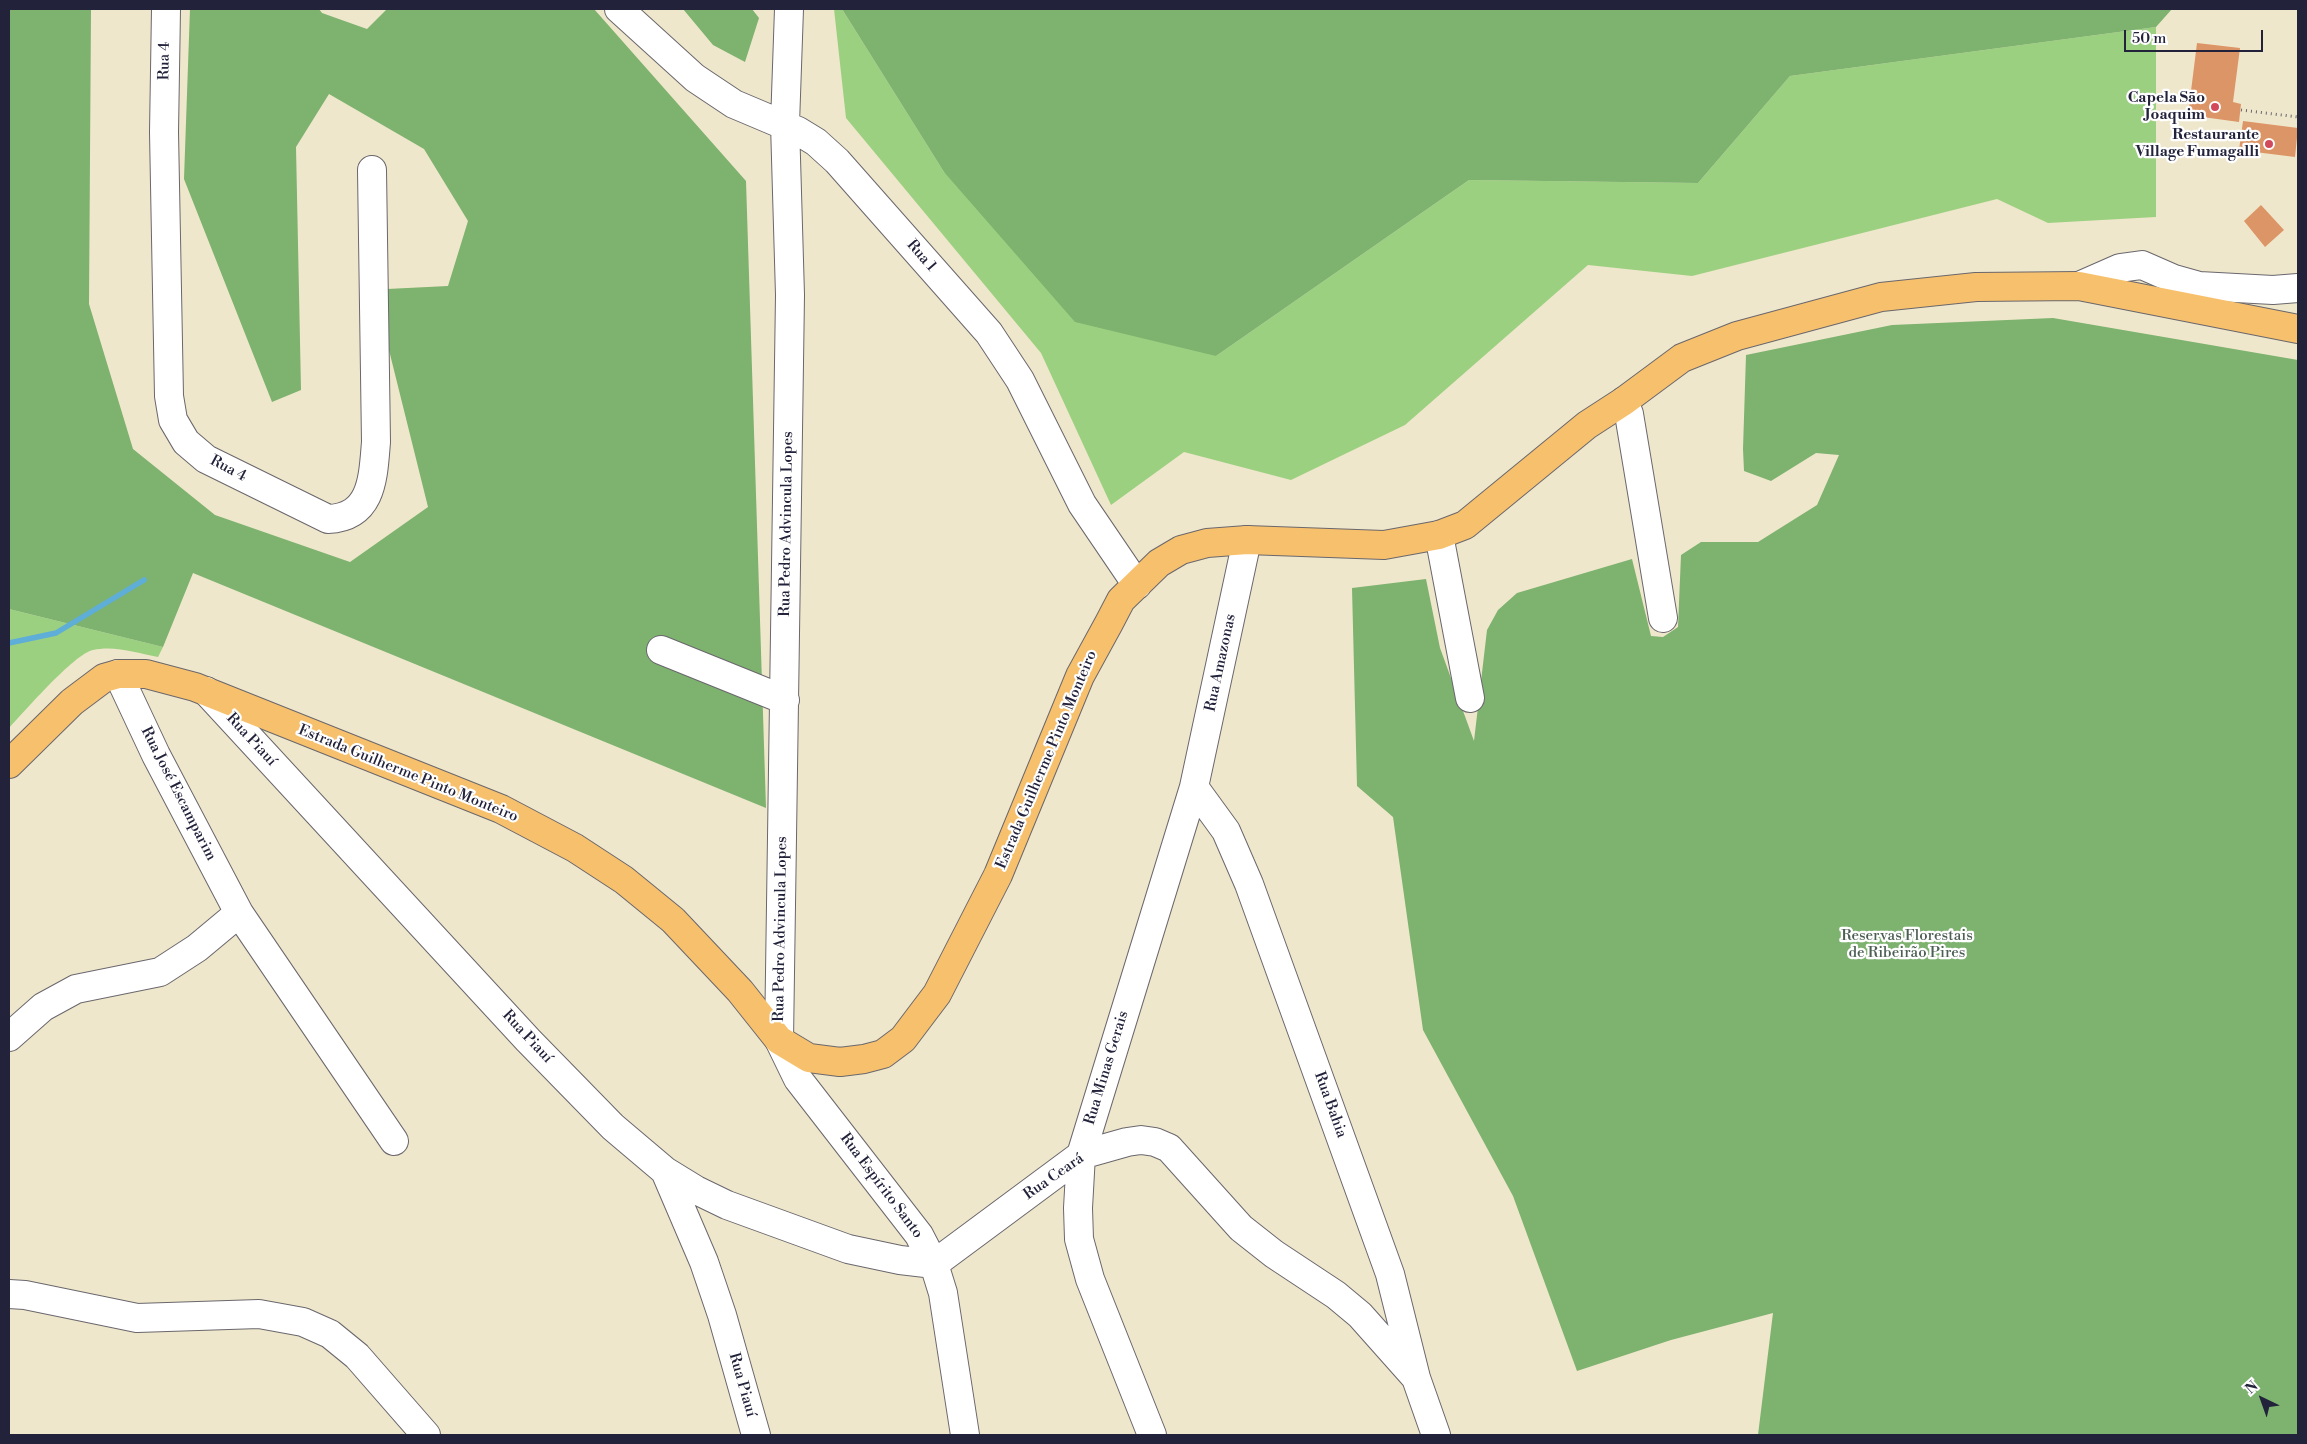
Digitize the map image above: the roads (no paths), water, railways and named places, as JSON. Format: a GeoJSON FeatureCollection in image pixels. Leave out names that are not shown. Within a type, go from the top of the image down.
{"type":"FeatureCollection","features":[{"type":"Feature","properties":{"kind":"main road","name":"Estrada Guilherme Pinto Monteiro"},"geometry":{"type":"LineString","coordinates":[[118,674],[146,674],[171,679],[206,691],[501,809],[576,848],[624,880],[673,920],[740,991],[779,1040],[809,1058],[840,1062],[864,1059],[883,1054],[903,1039],[937,994],[998,875],[1080,676],[1121,600],[1159,563],[1181,550],[1207,542],[1247,540],[1384,545],[1439,535],[1465,525],[1587,425],[1624,401],[1682,358],[1737,336],[1881,297],[1976,287],[2079,286],[2298,329]]}},
{"type":"Feature","properties":{"kind":"main road"},"geometry":{"type":"LineString","coordinates":[[9,764],[72,702],[104,678],[118,674]]}},
{"type":"Feature","properties":{"kind":"street","name":"Rua 4"},"geometry":{"type":"LineString","coordinates":[[166,9],[164,142],[169,396],[173,420],[186,442],[206,458],[328,519],[343,518],[355,510],[365,499],[373,481],[376,442],[372,170]]}},
{"type":"Feature","properties":{"kind":"street","name":"Rua 1"},"geometry":{"type":"LineString","coordinates":[[619,9],[695,78],[734,104],[785,124],[816,142],[837,162],[989,333],[1020,380],[1082,504],[1137,585]]}},
{"type":"Feature","properties":{"kind":"street","name":"Rua Pedro Advincula Lopes"},"geometry":{"type":"LineString","coordinates":[[779,1040],[790,295],[785,124],[789,9]]}},
{"type":"Feature","properties":{"kind":"street","name":"Estrada Guilherme Pinto Monteiro"},"geometry":{"type":"LineString","coordinates":[[2079,286],[2120,268],[2142,265],[2174,279],[2199,286],[2286,289]]}},
{"type":"Feature","properties":{"kind":"street"},"geometry":{"type":"LineString","coordinates":[[2286,289],[2298,269]]}},
{"type":"Feature","properties":{"kind":"street"},"geometry":{"type":"LineString","coordinates":[[1624,401],[1630,414],[1663,618]]}},
{"type":"Feature","properties":{"kind":"street"},"geometry":{"type":"LineString","coordinates":[[1439,535],[1470,698]]}},
{"type":"Feature","properties":{"kind":"street","name":"Rua Amazonas"},"geometry":{"type":"LineString","coordinates":[[1194,787],[1247,540]]}},
{"type":"Feature","properties":{"kind":"street"},"geometry":{"type":"LineString","coordinates":[[661,650],[785,700]]}},
{"type":"Feature","properties":{"kind":"street","name":"Rua José Escamparim"},"geometry":{"type":"LineString","coordinates":[[118,674],[156,755],[239,913],[394,1141]]}},
{"type":"Feature","properties":{"kind":"street","name":"Rua Piauí"},"geometry":{"type":"LineString","coordinates":[[206,691],[528,1040],[613,1127],[665,1171],[704,1262],[719,1306],[756,1435]]}},
{"type":"Feature","properties":{"kind":"street","name":"Rua Minas Gerais"},"geometry":{"type":"LineString","coordinates":[[1152,1435],[1090,1279],[1079,1239],[1078,1208],[1081,1155],[1194,787]]}},
{"type":"Feature","properties":{"kind":"street","name":"Rua Bahia"},"geometry":{"type":"LineString","coordinates":[[1194,787],[1226,830],[1249,884],[1390,1274],[1416,1378],[1436,1435]]}},
{"type":"Feature","properties":{"kind":"street"},"geometry":{"type":"LineString","coordinates":[[9,1037],[43,1007],[76,989],[160,972],[197,948],[239,913]]}},
{"type":"Feature","properties":{"kind":"street","name":"Rua Espírito Santo"},"geometry":{"type":"LineString","coordinates":[[779,1040],[798,1079],[919,1235],[934,1264],[943,1293],[965,1435]]}},
{"type":"Feature","properties":{"kind":"street","name":"Rua Ceará"},"geometry":{"type":"LineString","coordinates":[[934,1264],[1081,1155],[1127,1142],[1141,1140],[1155,1142],[1169,1148],[1241,1228],[1274,1254],[1336,1294],[1360,1315],[1416,1378]]}},
{"type":"Feature","properties":{"kind":"street"},"geometry":{"type":"LineString","coordinates":[[665,1171],[696,1190],[727,1205],[848,1249],[900,1260],[934,1264]]}},
{"type":"Feature","properties":{"kind":"street"},"geometry":{"type":"LineString","coordinates":[[9,1294],[25,1295],[137,1318],[260,1314],[303,1322],[330,1334],[357,1356],[426,1435]]}},
{"type":"Feature","properties":{"kind":"waterway"},"geometry":{"type":"LineString","coordinates":[[9,643],[56,633],[144,580]]}},
{"type":"Feature","properties":{"kind":"place","name":"Capela São Joaquim"},"geometry":{"type":"Point","coordinates":[2215,107]}},
{"type":"Feature","properties":{"kind":"place","name":"Restaurante Village Fumagalli"},"geometry":{"type":"Point","coordinates":[2269,144]}},
{"type":"Feature","properties":{"kind":"park label","name":"Reservas Florestais de Ribeirão Pires"},"geometry":{"type":"Point","coordinates":[1907,944]}}]}
